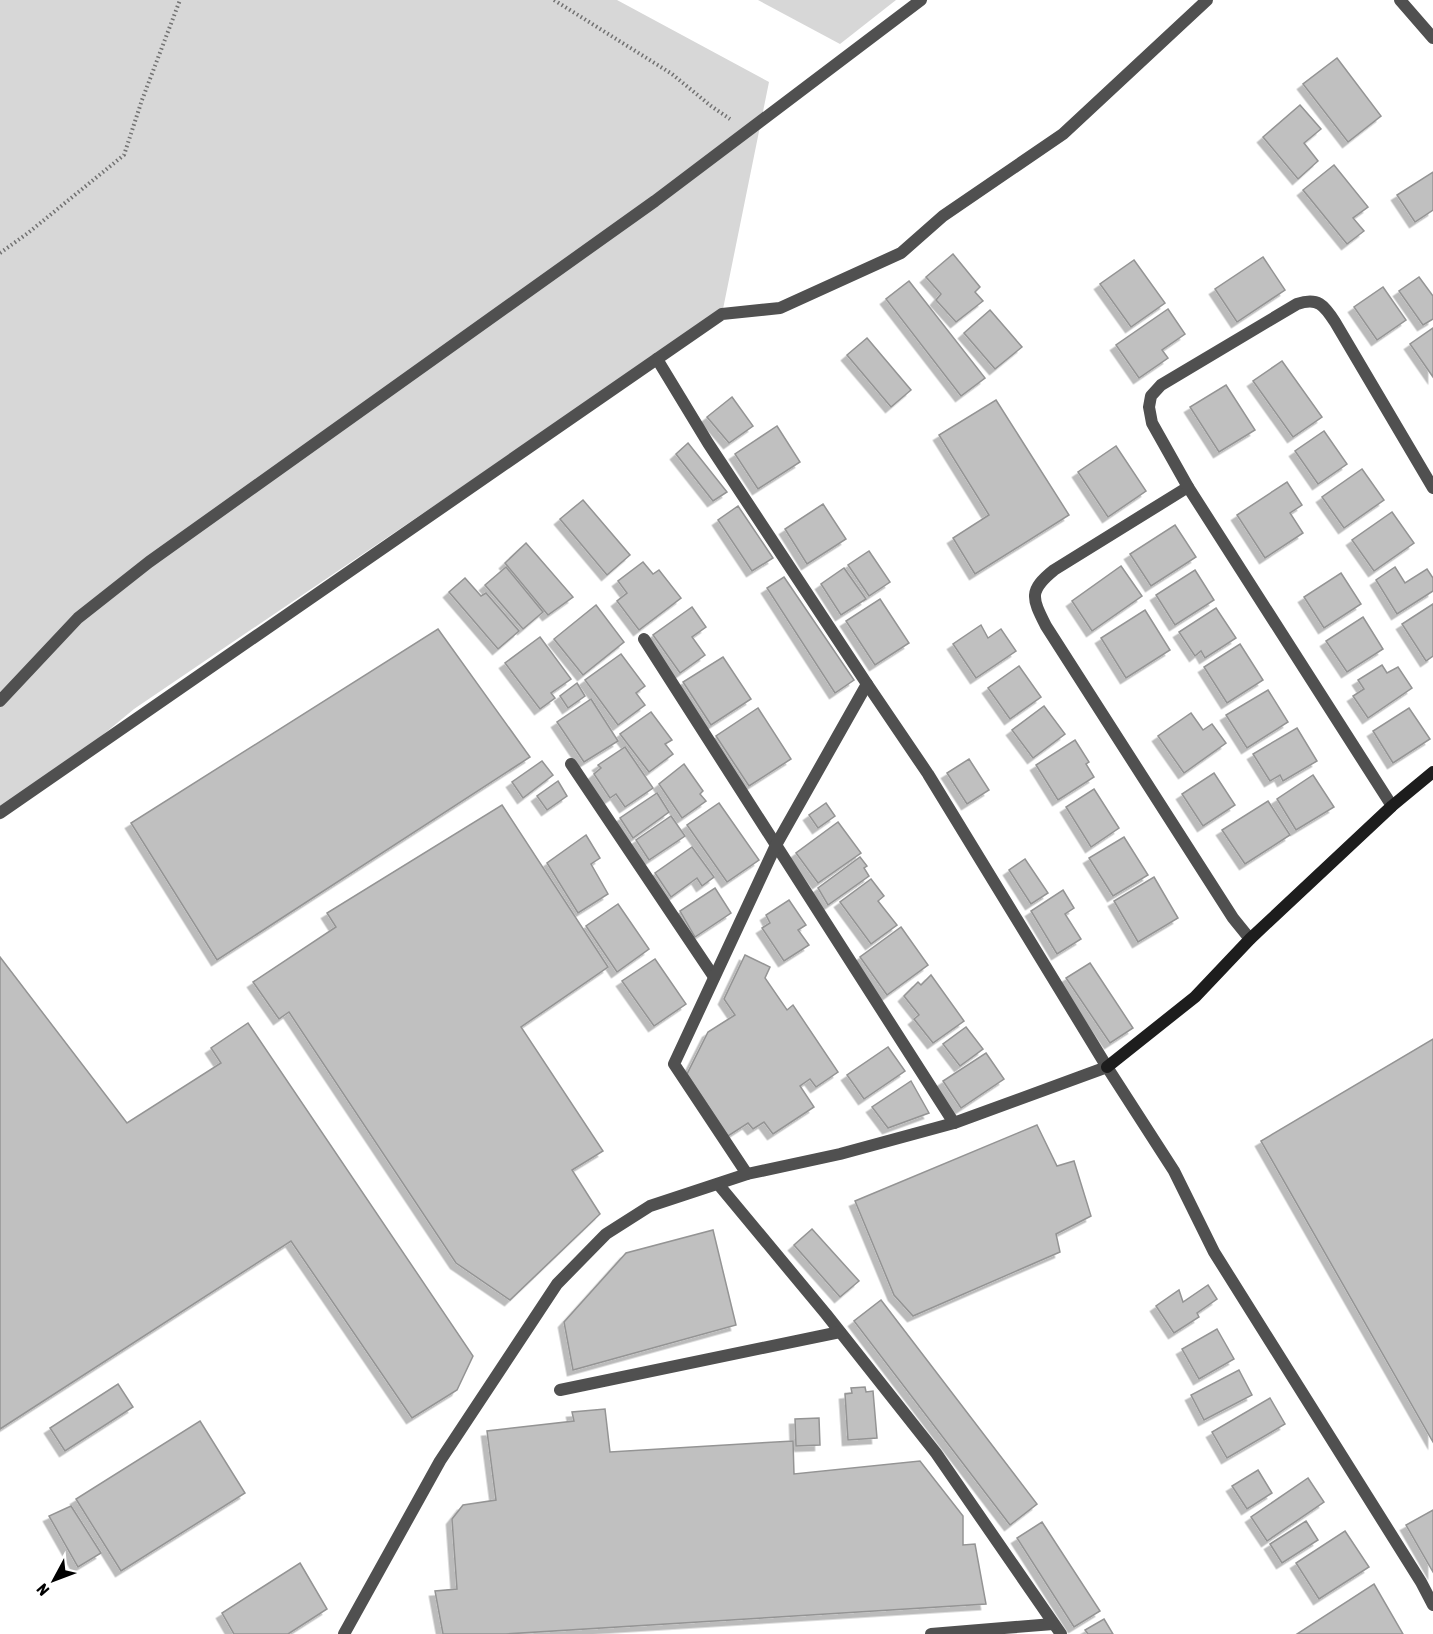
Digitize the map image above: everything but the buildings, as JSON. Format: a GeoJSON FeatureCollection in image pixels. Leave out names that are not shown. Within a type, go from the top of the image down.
{"type":"FeatureCollection","features":[{"type":"Feature","properties":{"kind":"street"},"geometry":{"type":"LineString","coordinates":[[0,701],[78,618],[149,562],[645,208],[921,0]]}},
{"type":"Feature","properties":{"kind":"street"},"geometry":{"type":"LineString","coordinates":[[0,813],[722,314],[780,308],[901,253],[943,216],[1063,134],[1207,0]]}},
{"type":"Feature","properties":{"kind":"street"},"geometry":{"type":"LineString","coordinates":[[1400,0],[1433,38]]}},
{"type":"Feature","properties":{"kind":"street"},"geometry":{"type":"LineString","coordinates":[[1392,806],[1188,487],[1152,423],[1149,407],[1151,396],[1161,385],[1297,304],[1309,300],[1317,302],[1326,308],[1433,489]]}},
{"type":"Feature","properties":{"kind":"street"},"geometry":{"type":"LineString","coordinates":[[657,359],[708,443],[928,774],[1107,1067],[1174,1171],[1214,1252],[1421,1582],[1433,1605]]}},
{"type":"Feature","properties":{"kind":"street"},"geometry":{"type":"LineString","coordinates":[[1188,487],[1054,570],[1035,590],[1036,605],[1046,626],[1233,918],[1250,939]]}},
{"type":"Feature","properties":{"kind":"street"},"geometry":{"type":"LineString","coordinates":[[644,639],[954,1123]]}},
{"type":"Feature","properties":{"kind":"street"},"geometry":{"type":"LineString","coordinates":[[747,1174],[674,1064],[776,845],[867,684]]}},
{"type":"Feature","properties":{"kind":"street"},"geometry":{"type":"LineString","coordinates":[[571,764],[714,977]]}},
{"type":"Feature","properties":{"kind":"street"},"geometry":{"type":"LineString","coordinates":[[344,1634],[440,1461],[557,1284],[606,1234],[650,1206],[747,1174],[840,1154],[954,1123],[1107,1067],[1196,997],[1250,939],[1392,806],[1433,772]]}},
{"type":"Feature","properties":{"kind":"street"},"geometry":{"type":"LineString","coordinates":[[718,1184],[936,1453],[1057,1629]]}},
{"type":"Feature","properties":{"kind":"street"},"geometry":{"type":"LineString","coordinates":[[560,1390],[840,1332]]}},
{"type":"Feature","properties":{"kind":"street"},"geometry":{"type":"LineString","coordinates":[[930,1634],[1057,1629]]}},
{"type":"Feature","properties":{"kind":"path"},"geometry":{"type":"LineString","coordinates":[[0,253],[124,155],[142,99],[180,0]]}},
{"type":"Feature","properties":{"kind":"path"},"geometry":{"type":"LineString","coordinates":[[554,0],[672,74],[711,106],[747,131]]}},
{"type":"Feature","properties":{"kind":"shaded area"},"geometry":{"type":"Polygon","coordinates":[[[0,0],[617,0],[769,82],[722,314],[534,438],[134,709],[0,820],[0,0]]]}},
{"type":"Feature","properties":{"kind":"shaded area"},"geometry":{"type":"Polygon","coordinates":[[[758,0],[896,0],[840,44],[758,0]]]}}]}
